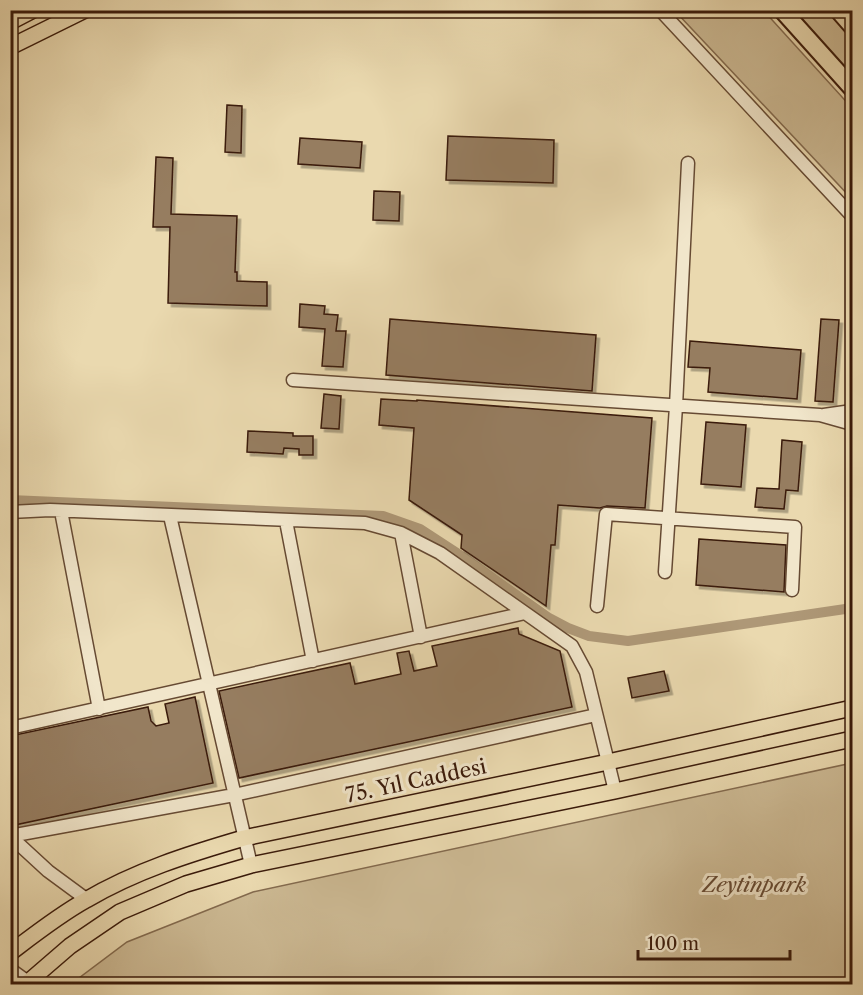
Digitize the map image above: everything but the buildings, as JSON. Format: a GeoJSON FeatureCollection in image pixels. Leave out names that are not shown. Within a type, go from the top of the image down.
{"type":"FeatureCollection","features":[{"type":"Feature","properties":{"kind":"highway"},"geometry":{"type":"LineString","coordinates":[[838,10],[852,26]]}},
{"type":"Feature","properties":{"kind":"highway"},"geometry":{"type":"LineString","coordinates":[[781,11],[852,88]]}},
{"type":"Feature","properties":{"kind":"main road"},"geometry":{"type":"LineString","coordinates":[[10,22],[33,10]]}},
{"type":"Feature","properties":{"kind":"main road"},"geometry":{"type":"LineString","coordinates":[[10,47],[85,10]]}},
{"type":"Feature","properties":{"kind":"main road","name":"75. Yıl Caddesi"},"geometry":{"type":"LineString","coordinates":[[10,953],[86,899],[151,868],[244,838],[852,708]]}},
{"type":"Feature","properties":{"kind":"main road"},"geometry":{"type":"LineString","coordinates":[[27,983],[70,946],[120,912],[186,884],[251,865],[615,791],[852,739]]}},
{"type":"Feature","properties":{"kind":"street"},"geometry":{"type":"LineString","coordinates":[[660,10],[852,216]]}},
{"type":"Feature","properties":{"kind":"street"},"geometry":{"type":"LineString","coordinates":[[665,572],[688,163]]}},
{"type":"Feature","properties":{"kind":"street"},"geometry":{"type":"LineString","coordinates":[[293,380],[820,415],[852,411]]}},
{"type":"Feature","properties":{"kind":"street"},"geometry":{"type":"LineString","coordinates":[[820,415],[852,424]]}},
{"type":"Feature","properties":{"kind":"street"},"geometry":{"type":"LineString","coordinates":[[61,511],[99,709]]}},
{"type":"Feature","properties":{"kind":"street"},"geometry":{"type":"LineString","coordinates":[[10,512],[61,511],[365,523],[401,533],[440,553],[572,646],[586,672],[615,791]]}},
{"type":"Feature","properties":{"kind":"street"},"geometry":{"type":"LineString","coordinates":[[597,606],[606,514],[795,527],[792,590]]}},
{"type":"Feature","properties":{"kind":"street"},"geometry":{"type":"LineString","coordinates":[[170,516],[251,865]]}},
{"type":"Feature","properties":{"kind":"street"},"geometry":{"type":"LineString","coordinates":[[286,521],[314,661]]}},
{"type":"Feature","properties":{"kind":"street"},"geometry":{"type":"LineString","coordinates":[[401,533],[420,637]]}},
{"type":"Feature","properties":{"kind":"street"},"geometry":{"type":"LineString","coordinates":[[10,728],[525,613]]}},
{"type":"Feature","properties":{"kind":"street"},"geometry":{"type":"LineString","coordinates":[[11,836],[234,795],[596,715]]}},
{"type":"Feature","properties":{"kind":"street"},"geometry":{"type":"LineString","coordinates":[[11,836],[48,871],[86,899]]}},
{"type":"Feature","properties":{"kind":"street"},"geometry":{"type":"LineString","coordinates":[[10,969],[27,983]]}},
{"type":"Feature","properties":{"kind":"green space"},"geometry":{"type":"Polygon","coordinates":[[[675,11],[764,11],[852,108],[852,199],[675,11]]]}},
{"type":"Feature","properties":{"kind":"green space"},"geometry":{"type":"Polygon","coordinates":[[[793,11],[831,11],[837,17],[852,40],[852,75],[793,11]]]}},
{"type":"Feature","properties":{"kind":"green space","name":"Zeytinpark"},"geometry":{"type":"Polygon","coordinates":[[[852,763],[852,984],[71,984],[127,942],[253,892],[852,763]]]}},
{"type":"Feature","properties":{"kind":"waterway"},"geometry":{"type":"LineString","coordinates":[[10,500],[383,516],[420,529],[549,618],[589,636],[628,641],[852,608]]}}]}
